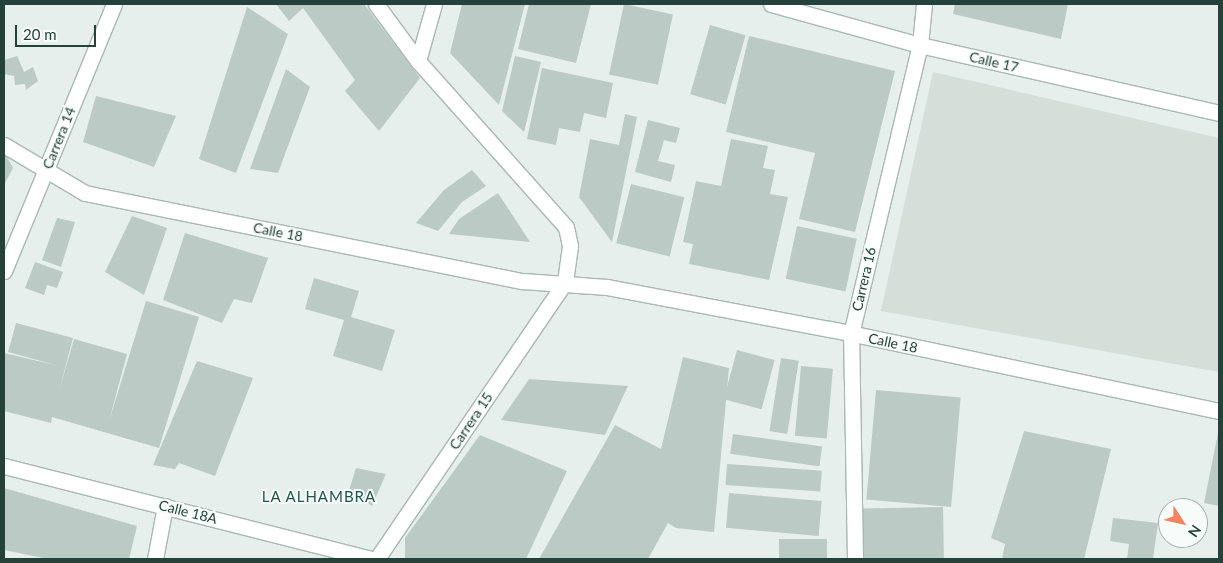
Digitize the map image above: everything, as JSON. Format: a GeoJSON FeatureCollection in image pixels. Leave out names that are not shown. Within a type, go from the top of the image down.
{"type":"FeatureCollection","features":[{"type":"Feature","properties":{"kind":"street","name":"Carrera 14"},"geometry":{"type":"LineString","coordinates":[[4,271],[114,4]]}},
{"type":"Feature","properties":{"kind":"street"},"geometry":{"type":"LineString","coordinates":[[376,4],[418,61],[566,227],[570,246],[565,282]]}},
{"type":"Feature","properties":{"kind":"street"},"geometry":{"type":"LineString","coordinates":[[418,61],[434,4]]}},
{"type":"Feature","properties":{"kind":"street","name":"Calle 17"},"geometry":{"type":"LineString","coordinates":[[771,4],[920,45],[1219,113]]}},
{"type":"Feature","properties":{"kind":"street","name":"Carrera 16"},"geometry":{"type":"LineString","coordinates":[[855,559],[850,334],[920,45],[924,4]]}},
{"type":"Feature","properties":{"kind":"street","name":"Calle 18"},"geometry":{"type":"LineString","coordinates":[[4,145],[46,168],[85,193],[523,281],[565,282],[850,334],[1219,411]]}},
{"type":"Feature","properties":{"kind":"street","name":"Carrera 15"},"geometry":{"type":"LineString","coordinates":[[377,559],[565,282]]}},
{"type":"Feature","properties":{"kind":"street","name":"Calle 18A"},"geometry":{"type":"LineString","coordinates":[[4,466],[371,559]]}},
{"type":"Feature","properties":{"kind":"street"},"geometry":{"type":"LineString","coordinates":[[155,559],[165,506]]}},
{"type":"Feature","properties":{"kind":"shaded area"},"geometry":{"type":"Polygon","coordinates":[[[933,72],[1219,138],[1219,372],[881,311],[933,72]]]}},
{"type":"Feature","properties":{"kind":"building"},"geometry":{"type":"Polygon","coordinates":[[[276,4],[364,4],[420,78],[379,131],[345,91],[355,80],[303,8],[289,21],[276,4]]]}},
{"type":"Feature","properties":{"kind":"building"},"geometry":{"type":"Polygon","coordinates":[[[462,4],[525,4],[499,105],[450,53],[462,4]]]}},
{"type":"Feature","properties":{"kind":"building"},"geometry":{"type":"Polygon","coordinates":[[[529,4],[591,4],[576,63],[518,49],[529,4]]]}},
{"type":"Feature","properties":{"kind":"building"},"geometry":{"type":"Polygon","coordinates":[[[624,4],[673,14],[658,85],[609,74],[624,4]]]}},
{"type":"Feature","properties":{"kind":"building"},"geometry":{"type":"Polygon","coordinates":[[[955,4],[1068,4],[1061,39],[953,14],[955,4]]]}},
{"type":"Feature","properties":{"kind":"building"},"geometry":{"type":"Polygon","coordinates":[[[247,7],[288,34],[236,173],[199,159],[247,7]]]}},
{"type":"Feature","properties":{"kind":"building"},"geometry":{"type":"Polygon","coordinates":[[[710,25],[746,35],[726,104],[690,94],[710,25]]]}},
{"type":"Feature","properties":{"kind":"building"},"geometry":{"type":"Polygon","coordinates":[[[749,36],[895,71],[855,232],[799,219],[815,153],[726,132],[749,36]]]}},
{"type":"Feature","properties":{"kind":"building"},"geometry":{"type":"Polygon","coordinates":[[[17,56],[24,72],[33,67],[38,81],[26,90],[25,84],[15,85],[14,76],[4,74],[4,60],[17,56]]]}},
{"type":"Feature","properties":{"kind":"building"},"geometry":{"type":"Polygon","coordinates":[[[515,56],[541,62],[524,132],[502,111],[515,56]]]}},
{"type":"Feature","properties":{"kind":"building"},"geometry":{"type":"Polygon","coordinates":[[[542,68],[613,83],[606,118],[584,113],[580,132],[559,128],[556,145],[527,139],[542,68]]]}},
{"type":"Feature","properties":{"kind":"building"},"geometry":{"type":"Polygon","coordinates":[[[286,69],[310,87],[278,173],[250,169],[286,69]]]}},
{"type":"Feature","properties":{"kind":"building"},"geometry":{"type":"Polygon","coordinates":[[[96,96],[176,116],[154,167],[83,142],[96,96]]]}},
{"type":"Feature","properties":{"kind":"building"},"geometry":{"type":"Polygon","coordinates":[[[625,114],[637,117],[612,242],[579,197],[590,139],[619,145],[625,114]]]}},
{"type":"Feature","properties":{"kind":"building"},"geometry":{"type":"Polygon","coordinates":[[[648,120],[680,128],[676,143],[664,140],[658,161],[675,165],[671,182],[635,172],[648,120]]]}},
{"type":"Feature","properties":{"kind":"building"},"geometry":{"type":"Polygon","coordinates":[[[731,139],[768,146],[763,168],[775,170],[770,194],[788,197],[769,280],[689,264],[693,244],[683,242],[696,181],[721,186],[731,139]]]}},
{"type":"Feature","properties":{"kind":"building"},"geometry":{"type":"Polygon","coordinates":[[[4,151],[13,168],[4,185],[4,151]]]}},
{"type":"Feature","properties":{"kind":"building"},"geometry":{"type":"Polygon","coordinates":[[[472,170],[486,186],[462,202],[438,231],[416,223],[444,190],[472,170]]]}},
{"type":"Feature","properties":{"kind":"building"},"geometry":{"type":"Polygon","coordinates":[[[631,184],[684,197],[670,256],[616,243],[631,184]]]}},
{"type":"Feature","properties":{"kind":"building"},"geometry":{"type":"Polygon","coordinates":[[[498,193],[530,242],[449,234],[459,219],[498,193]]]}},
{"type":"Feature","properties":{"kind":"building"},"geometry":{"type":"Polygon","coordinates":[[[132,216],[167,228],[144,295],[105,272],[132,216]]]}},
{"type":"Feature","properties":{"kind":"building"},"geometry":{"type":"Polygon","coordinates":[[[57,218],[75,222],[61,267],[42,260],[57,218]]]}},
{"type":"Feature","properties":{"kind":"building"},"geometry":{"type":"Polygon","coordinates":[[[797,226],[857,239],[845,292],[786,279],[797,226]]]}},
{"type":"Feature","properties":{"kind":"building"},"geometry":{"type":"Polygon","coordinates":[[[185,233],[268,258],[252,303],[234,299],[222,323],[163,300],[185,233]]]}},
{"type":"Feature","properties":{"kind":"building"},"geometry":{"type":"Polygon","coordinates":[[[35,262],[63,272],[57,288],[47,285],[44,295],[25,288],[35,262]]]}},
{"type":"Feature","properties":{"kind":"building"},"geometry":{"type":"Polygon","coordinates":[[[314,278],[359,291],[351,317],[395,330],[382,371],[333,356],[344,320],[305,309],[314,278]]]}},
{"type":"Feature","properties":{"kind":"building"},"geometry":{"type":"Polygon","coordinates":[[[146,301],[199,317],[159,448],[52,417],[51,423],[4,411],[4,353],[59,366],[8,352],[16,323],[73,338],[59,391],[74,339],[127,354],[109,421],[146,301]]]}},
{"type":"Feature","properties":{"kind":"building"},"geometry":{"type":"Polygon","coordinates":[[[737,350],[775,360],[761,409],[724,399],[737,350]]]}},
{"type":"Feature","properties":{"kind":"building"},"geometry":{"type":"Polygon","coordinates":[[[683,357],[729,368],[714,532],[676,528],[668,523],[648,559],[539,559],[615,425],[661,449],[683,357]]]}},
{"type":"Feature","properties":{"kind":"building"},"geometry":{"type":"Polygon","coordinates":[[[781,358],[799,361],[787,434],[769,431],[781,358]]]}},
{"type":"Feature","properties":{"kind":"building"},"geometry":{"type":"Polygon","coordinates":[[[197,361],[253,378],[215,476],[179,463],[175,469],[153,465],[197,361]]]}},
{"type":"Feature","properties":{"kind":"building"},"geometry":{"type":"Polygon","coordinates":[[[801,366],[833,369],[827,439],[795,436],[801,366]]]}},
{"type":"Feature","properties":{"kind":"building"},"geometry":{"type":"Polygon","coordinates":[[[529,379],[628,386],[605,435],[501,420],[529,379]]]}},
{"type":"Feature","properties":{"kind":"building"},"geometry":{"type":"Polygon","coordinates":[[[876,390],[961,397],[951,507],[866,500],[876,390]]]}},
{"type":"Feature","properties":{"kind":"building"},"geometry":{"type":"Polygon","coordinates":[[[1024,431],[1111,449],[1084,559],[1002,559],[1005,544],[991,538],[1024,431]]]}},
{"type":"Feature","properties":{"kind":"building"},"geometry":{"type":"Polygon","coordinates":[[[1219,433],[1219,506],[1208,504],[1208,498],[1205,498],[1219,433]]]}},
{"type":"Feature","properties":{"kind":"building"},"geometry":{"type":"Polygon","coordinates":[[[733,434],[822,447],[819,466],[730,454],[733,434]]]}},
{"type":"Feature","properties":{"kind":"building"},"geometry":{"type":"Polygon","coordinates":[[[480,435],[567,471],[526,559],[405,559],[405,538],[480,435]]]}},
{"type":"Feature","properties":{"kind":"building"},"geometry":{"type":"Polygon","coordinates":[[[727,464],[822,471],[820,492],[726,485],[727,464]]]}},
{"type":"Feature","properties":{"kind":"building"},"geometry":{"type":"Polygon","coordinates":[[[356,468],[386,474],[372,506],[359,496],[346,500],[356,468]]]}},
{"type":"Feature","properties":{"kind":"building"},"geometry":{"type":"Polygon","coordinates":[[[4,488],[137,526],[129,559],[48,559],[4,550],[4,488]]]}},
{"type":"Feature","properties":{"kind":"building"},"geometry":{"type":"Polygon","coordinates":[[[729,493],[822,501],[819,536],[726,528],[729,493]]]}},
{"type":"Feature","properties":{"kind":"building"},"geometry":{"type":"Polygon","coordinates":[[[943,507],[944,559],[863,559],[862,508],[943,507]]]}},
{"type":"Feature","properties":{"kind":"building"},"geometry":{"type":"Polygon","coordinates":[[[1113,518],[1158,523],[1153,559],[1127,559],[1129,544],[1110,541],[1113,518]]]}},
{"type":"Feature","properties":{"kind":"building"},"geometry":{"type":"Polygon","coordinates":[[[779,539],[827,539],[827,559],[779,559],[779,539]]]}},
{"type":"Feature","properties":{"kind":"district","name":"LA ALHAMBRA"},"geometry":{"type":"Point","coordinates":[319,497]}}]}
